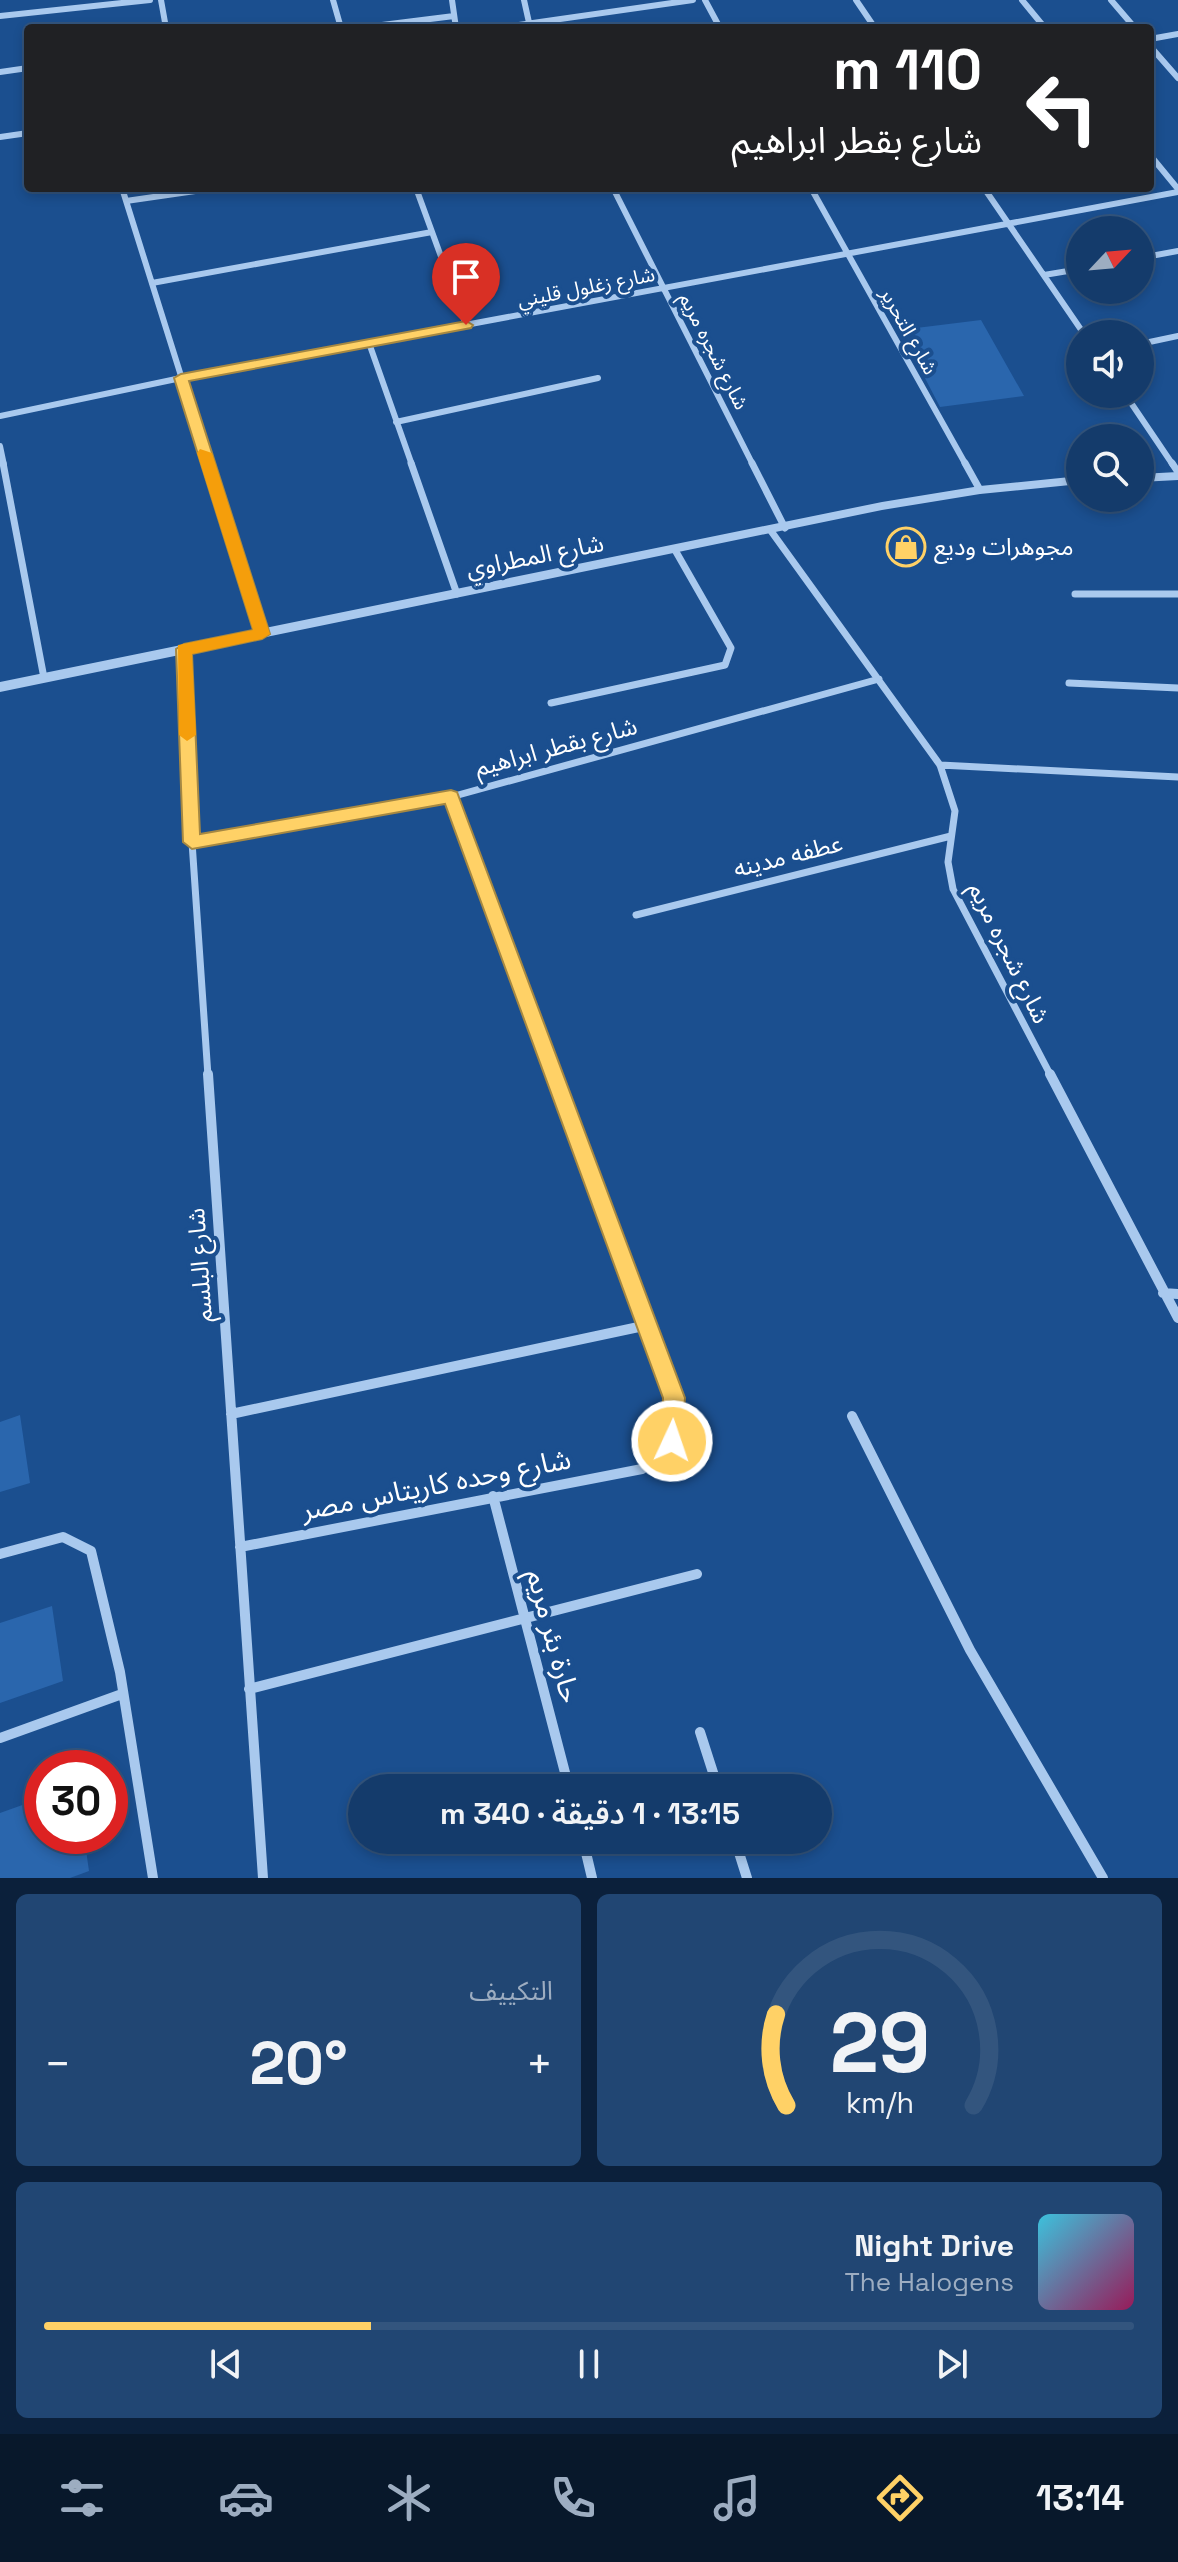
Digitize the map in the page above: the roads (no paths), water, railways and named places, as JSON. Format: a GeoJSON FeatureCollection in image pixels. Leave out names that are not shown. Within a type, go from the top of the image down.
{"type":"FeatureCollection","features":[{"type":"Feature","properties":{"kind":"street"},"geometry":{"type":"LineString","coordinates":[[0,16],[150,0]]}},
{"type":"Feature","properties":{"kind":"street"},"geometry":{"type":"LineString","coordinates":[[161,0],[165,24]]}},
{"type":"Feature","properties":{"kind":"street"},"geometry":{"type":"LineString","coordinates":[[333,0],[340,24]]}},
{"type":"Feature","properties":{"kind":"street"},"geometry":{"type":"LineString","coordinates":[[452,0],[455,24]]}},
{"type":"Feature","properties":{"kind":"street"},"geometry":{"type":"LineString","coordinates":[[524,0],[529,24]]}},
{"type":"Feature","properties":{"kind":"street"},"geometry":{"type":"LineString","coordinates":[[542,24],[693,0]]}},
{"type":"Feature","properties":{"kind":"street"},"geometry":{"type":"LineString","coordinates":[[705,0],[718,24]]}},
{"type":"Feature","properties":{"kind":"street"},"geometry":{"type":"LineString","coordinates":[[856,0],[872,24]]}},
{"type":"Feature","properties":{"kind":"street"},"geometry":{"type":"LineString","coordinates":[[1022,0],[1042,24]]}},
{"type":"Feature","properties":{"kind":"street"},"geometry":{"type":"LineString","coordinates":[[1111,0],[1132,24]]}},
{"type":"Feature","properties":{"kind":"street"},"geometry":{"type":"LineString","coordinates":[[390,24],[454,16]]}},
{"type":"Feature","properties":{"kind":"street"},"geometry":{"type":"LineString","coordinates":[[1154,38],[1178,34]]}},
{"type":"Feature","properties":{"kind":"street"},"geometry":{"type":"LineString","coordinates":[[1154,51],[1178,78]]}},
{"type":"Feature","properties":{"kind":"street"},"geometry":{"type":"LineString","coordinates":[[0,72],[24,69]]}},
{"type":"Feature","properties":{"kind":"street"},"geometry":{"type":"LineString","coordinates":[[0,137],[24,134]]}},
{"type":"Feature","properties":{"kind":"street"},"geometry":{"type":"LineString","coordinates":[[1154,160],[1178,191]]}},
{"type":"Feature","properties":{"kind":"street","name":"شارع زغلول قليني"},"geometry":{"type":"LineString","coordinates":[[0,416],[181,378],[1178,191]]}},
{"type":"Feature","properties":{"kind":"street"},"geometry":{"type":"LineString","coordinates":[[123,192],[262,634]]}},
{"type":"Feature","properties":{"kind":"street"},"geometry":{"type":"LineString","coordinates":[[126,201],[188,192]]}},
{"type":"Feature","properties":{"kind":"street"},"geometry":{"type":"LineString","coordinates":[[417,192],[466,325]]}},
{"type":"Feature","properties":{"kind":"street","name":"شارع شجره مريم"},"geometry":{"type":"LineString","coordinates":[[615,192],[785,528]]}},
{"type":"Feature","properties":{"kind":"street","name":"شارع التحرير"},"geometry":{"type":"LineString","coordinates":[[813,192],[980,490]]}},
{"type":"Feature","properties":{"kind":"street"},"geometry":{"type":"LineString","coordinates":[[987,192],[1075,320]]}},
{"type":"Feature","properties":{"kind":"street"},"geometry":{"type":"LineString","coordinates":[[152,283],[432,232]]}},
{"type":"Feature","properties":{"kind":"street"},"geometry":{"type":"LineString","coordinates":[[1154,255],[1178,251]]}},
{"type":"Feature","properties":{"kind":"street"},"geometry":{"type":"LineString","coordinates":[[1044,275],[1066,271]]}},
{"type":"Feature","properties":{"kind":"street"},"geometry":{"type":"LineString","coordinates":[[1154,341],[1178,336]]}},
{"type":"Feature","properties":{"kind":"street"},"geometry":{"type":"LineString","coordinates":[[369,343],[457,594]]}},
{"type":"Feature","properties":{"kind":"street"},"geometry":{"type":"LineString","coordinates":[[396,422],[598,378]]}},
{"type":"Feature","properties":{"kind":"street"},"geometry":{"type":"LineString","coordinates":[[1134,408],[1178,474],[1154,477]]}},
{"type":"Feature","properties":{"kind":"street"},"geometry":{"type":"LineString","coordinates":[[0,446],[44,678]]}},
{"type":"Feature","properties":{"kind":"street","name":"شارع المطراوي"},"geometry":{"type":"LineString","coordinates":[[0,687],[882,506],[980,490],[1066,481]]}},
{"type":"Feature","properties":{"kind":"street","name":"شارع شجره مريم"},"geometry":{"type":"LineString","coordinates":[[771,531],[940,765],[955,811],[948,862],[953,889],[1178,1318]]}},
{"type":"Feature","properties":{"kind":"street"},"geometry":{"type":"LineString","coordinates":[[551,703],[725,665],[731,648],[675,550]]}},
{"type":"Feature","properties":{"kind":"street"},"geometry":{"type":"LineString","coordinates":[[1075,594],[1178,594]]}},
{"type":"Feature","properties":{"kind":"street","name":"شارع البلسم"},"geometry":{"type":"LineString","coordinates":[[184,649],[192,842],[263,1878]]}},
{"type":"Feature","properties":{"kind":"street","name":"شارع بقطر ابراهيم"},"geometry":{"type":"LineString","coordinates":[[192,842],[451,797],[879,679]]}},
{"type":"Feature","properties":{"kind":"street"},"geometry":{"type":"LineString","coordinates":[[1069,683],[1178,688]]}},
{"type":"Feature","properties":{"kind":"street"},"geometry":{"type":"LineString","coordinates":[[940,765],[1178,777]]}},
{"type":"Feature","properties":{"kind":"street"},"geometry":{"type":"LineString","coordinates":[[231,1414],[648,1325],[451,797]]}},
{"type":"Feature","properties":{"kind":"street","name":"عطفه مدينه"},"geometry":{"type":"LineString","coordinates":[[636,915],[951,836]]}},
{"type":"Feature","properties":{"kind":"street"},"geometry":{"type":"LineString","coordinates":[[1163,1293],[1178,1294]]}},
{"type":"Feature","properties":{"kind":"street","name":"شارع وحده كاريتاس مصر"},"geometry":{"type":"LineString","coordinates":[[240,1547],[642,1469],[660,1459],[672,1441],[675,1421],[674,1398],[648,1325]]}},
{"type":"Feature","properties":{"kind":"street"},"geometry":{"type":"LineString","coordinates":[[852,1416],[970,1650],[1103,1878]]}},
{"type":"Feature","properties":{"kind":"street","name":"حارة بئر مريم"},"geometry":{"type":"LineString","coordinates":[[493,1496],[565,1774]]}},
{"type":"Feature","properties":{"kind":"street"},"geometry":{"type":"LineString","coordinates":[[0,1554],[63,1537],[91,1551],[101,1583],[153,1878]]}},
{"type":"Feature","properties":{"kind":"street"},"geometry":{"type":"LineString","coordinates":[[249,1689],[697,1574]]}},
{"type":"Feature","properties":{"kind":"street"},"geometry":{"type":"LineString","coordinates":[[0,1738],[122,1694]]}},
{"type":"Feature","properties":{"kind":"street"},"geometry":{"type":"LineString","coordinates":[[700,1732],[714,1774]]}},
{"type":"Feature","properties":{"kind":"street"},"geometry":{"type":"LineString","coordinates":[[586,1854],[592,1878]]}},
{"type":"Feature","properties":{"kind":"street"},"geometry":{"type":"LineString","coordinates":[[739,1854],[747,1878]]}},
{"type":"Feature","properties":{"kind":"place","name":"مجوهرات وديع"},"geometry":{"type":"Point","coordinates":[906,547]}}]}
